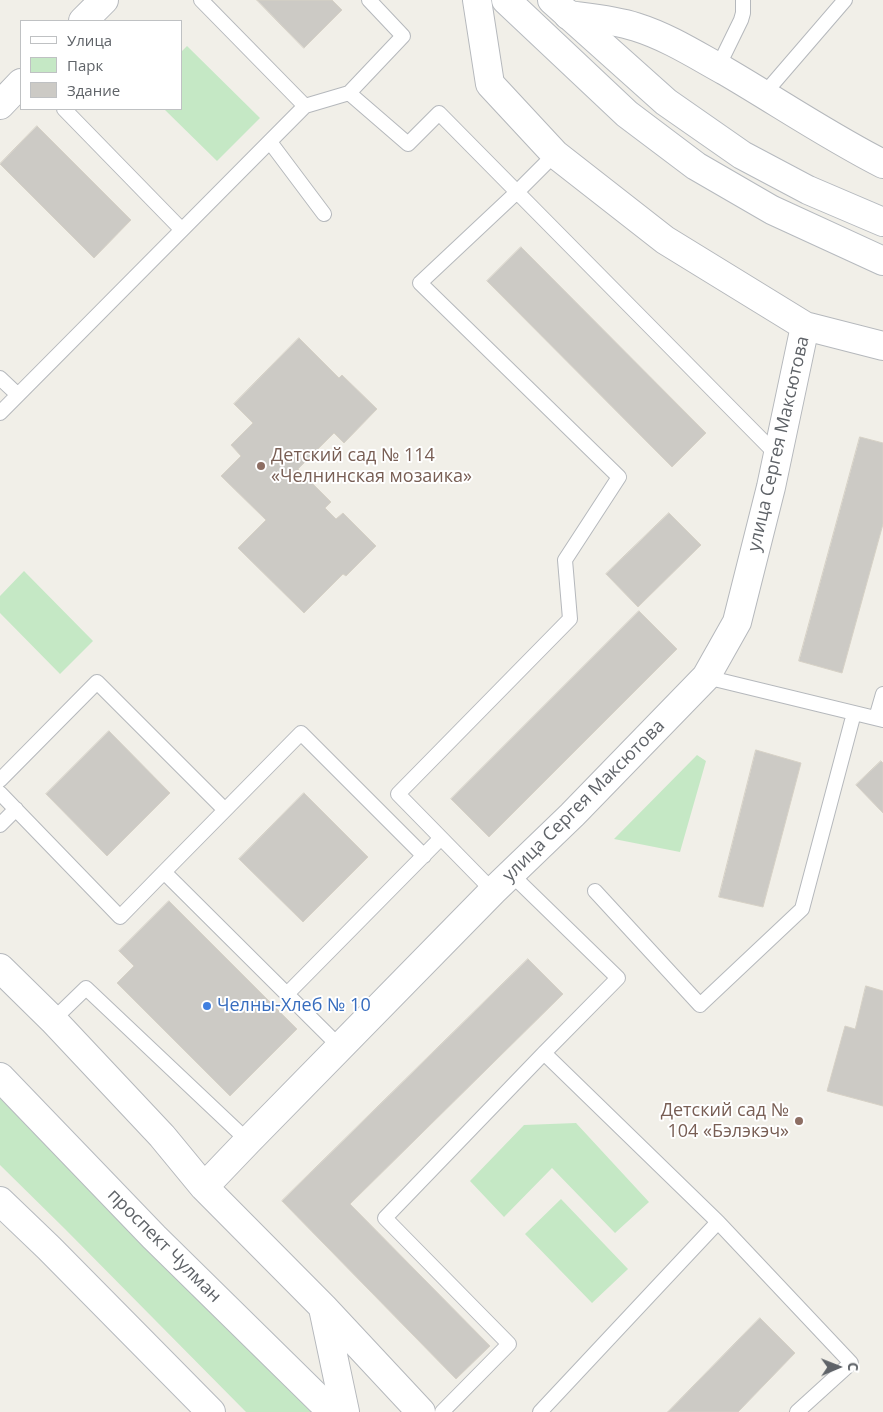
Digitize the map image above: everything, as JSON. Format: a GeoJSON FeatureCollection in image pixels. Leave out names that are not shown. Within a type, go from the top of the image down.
{"type":"FeatureCollection","features":[{"type":"Feature","properties":{"kind":"street"},"geometry":{"type":"LineString","coordinates":[[84,20],[104,0]]}},
{"type":"Feature","properties":{"kind":"street"},"geometry":{"type":"LineString","coordinates":[[477,0],[490,84],[555,154],[666,240],[805,326],[883,346]]}},
{"type":"Feature","properties":{"kind":"street"},"geometry":{"type":"LineString","coordinates":[[506,0],[627,114],[696,166],[772,210],[883,261]]}},
{"type":"Feature","properties":{"kind":"street"},"geometry":{"type":"LineString","coordinates":[[560,8],[642,29],[674,42],[764,94],[809,123],[883,164]]}},
{"type":"Feature","properties":{"kind":"street"},"geometry":{"type":"LineString","coordinates":[[560,8],[666,102],[742,155],[808,190],[883,222]]}},
{"type":"Feature","properties":{"kind":"street"},"geometry":{"type":"LineString","coordinates":[[0,105],[20,84]]}},
{"type":"Feature","properties":{"kind":"street","name":"улица Сергея Максютова"},"geometry":{"type":"LineString","coordinates":[[204,1187],[502,882],[572,815],[706,677],[737,622],[778,456],[805,326]]}},
{"type":"Feature","properties":{"kind":"street"},"geometry":{"type":"LineString","coordinates":[[0,968],[53,1020],[162,1136],[204,1187],[323,1307],[421,1412]]}},
{"type":"Feature","properties":{"kind":"street","name":"проспект Чулман"},"geometry":{"type":"LineString","coordinates":[[0,1077],[154,1237],[332,1412]]}},
{"type":"Feature","properties":{"kind":"street"},"geometry":{"type":"LineString","coordinates":[[0,1201],[211,1412]]}},
{"type":"Feature","properties":{"kind":"street"},"geometry":{"type":"LineString","coordinates":[[323,1307],[345,1412]]}},
{"type":"Feature","properties":{"kind":"lane"},"geometry":{"type":"LineString","coordinates":[[202,0],[305,106]]}},
{"type":"Feature","properties":{"kind":"lane"},"geometry":{"type":"LineString","coordinates":[[0,413],[305,106],[349,93],[403,36],[369,0]]}},
{"type":"Feature","properties":{"kind":"lane"},"geometry":{"type":"LineString","coordinates":[[718,67],[741,20],[743,12],[742,0]]}},
{"type":"Feature","properties":{"kind":"lane"},"geometry":{"type":"LineString","coordinates":[[764,94],[845,0]]}},
{"type":"Feature","properties":{"kind":"lane"},"geometry":{"type":"LineString","coordinates":[[349,93],[408,144],[439,113],[778,456]]}},
{"type":"Feature","properties":{"kind":"lane"},"geometry":{"type":"LineString","coordinates":[[65,110],[182,230]]}},
{"type":"Feature","properties":{"kind":"lane"},"geometry":{"type":"LineString","coordinates":[[270,142],[324,214]]}},
{"type":"Feature","properties":{"kind":"lane"},"geometry":{"type":"LineString","coordinates":[[442,1412],[509,1344],[385,1218],[618,978],[502,882],[441,838],[398,794],[570,619],[565,560],[618,476],[420,283],[555,154]]}},
{"type":"Feature","properties":{"kind":"lane"},"geometry":{"type":"LineString","coordinates":[[0,378],[18,395]]}},
{"type":"Feature","properties":{"kind":"lane"},"geometry":{"type":"LineString","coordinates":[[706,677],[880,719],[883,694]]}},
{"type":"Feature","properties":{"kind":"lane"},"geometry":{"type":"LineString","coordinates":[[0,780],[97,682],[225,810]]}},
{"type":"Feature","properties":{"kind":"lane"},"geometry":{"type":"LineString","coordinates":[[595,891],[700,1005],[802,909],[854,713]]}},
{"type":"Feature","properties":{"kind":"lane"},"geometry":{"type":"LineString","coordinates":[[0,793],[120,917],[301,733],[424,856]]}},
{"type":"Feature","properties":{"kind":"lane"},"geometry":{"type":"LineString","coordinates":[[0,825],[16,809]]}},
{"type":"Feature","properties":{"kind":"lane"},"geometry":{"type":"LineString","coordinates":[[287,994],[441,838]]}},
{"type":"Feature","properties":{"kind":"lane"},"geometry":{"type":"LineString","coordinates":[[164,872],[340,1047]]}},
{"type":"Feature","properties":{"kind":"lane"},"geometry":{"type":"LineString","coordinates":[[53,1020],[86,988],[248,1141]]}},
{"type":"Feature","properties":{"kind":"lane"},"geometry":{"type":"LineString","coordinates":[[544,1053],[718,1222],[851,1363],[797,1412]]}},
{"type":"Feature","properties":{"kind":"lane"},"geometry":{"type":"LineString","coordinates":[[540,1412],[718,1222]]}},
{"type":"Feature","properties":{"kind":"green space"},"geometry":{"type":"Polygon","coordinates":[[[187,46],[260,118],[217,161],[165,110],[182,110],[182,51],[187,46]]]}},
{"type":"Feature","properties":{"kind":"green space"},"geometry":{"type":"Polygon","coordinates":[[[24,571],[93,641],[60,674],[0,613],[0,596],[24,571]]]}},
{"type":"Feature","properties":{"kind":"green space"},"geometry":{"type":"Polygon","coordinates":[[[697,755],[706,761],[680,852],[614,839],[697,755]]]}},
{"type":"Feature","properties":{"kind":"green space"},"geometry":{"type":"Polygon","coordinates":[[[0,1097],[311,1412],[246,1412],[0,1165],[0,1097]]]}},
{"type":"Feature","properties":{"kind":"green space"},"geometry":{"type":"Polygon","coordinates":[[[576,1123],[649,1202],[615,1233],[552,1168],[504,1217],[470,1181],[524,1125],[576,1123]]]}},
{"type":"Feature","properties":{"kind":"green space"},"geometry":{"type":"Polygon","coordinates":[[[561,1199],[628,1269],[592,1303],[525,1234],[561,1199]]]}},
{"type":"Feature","properties":{"kind":"building"},"geometry":{"type":"Polygon","coordinates":[[[257,0],[332,0],[342,10],[304,48],[257,0]]]}},
{"type":"Feature","properties":{"kind":"building"},"geometry":{"type":"Polygon","coordinates":[[[37,126],[131,220],[94,258],[0,164],[37,126]]]}},
{"type":"Feature","properties":{"kind":"building"},"geometry":{"type":"Polygon","coordinates":[[[521,247],[706,433],[672,467],[487,281],[521,247]]]}},
{"type":"Feature","properties":{"kind":"building"},"geometry":{"type":"Polygon","coordinates":[[[299,338],[339,378],[342,375],[377,409],[344,443],[334,433],[298,469],[331,502],[325,508],[336,519],[343,513],[376,546],[346,576],[343,574],[304,613],[238,548],[266,520],[221,476],[241,456],[231,445],[253,423],[234,404],[299,338]]]}},
{"type":"Feature","properties":{"kind":"building"},"geometry":{"type":"Polygon","coordinates":[[[860,437],[883,443],[883,524],[842,673],[799,661],[860,437]]]}},
{"type":"Feature","properties":{"kind":"building"},"geometry":{"type":"Polygon","coordinates":[[[669,513],[701,545],[638,607],[606,574],[669,513]]]}},
{"type":"Feature","properties":{"kind":"building"},"geometry":{"type":"Polygon","coordinates":[[[639,611],[677,649],[489,837],[451,799],[639,611]]]}},
{"type":"Feature","properties":{"kind":"building"},"geometry":{"type":"Polygon","coordinates":[[[109,731],[170,793],[107,856],[46,794],[109,731]]]}},
{"type":"Feature","properties":{"kind":"building"},"geometry":{"type":"Polygon","coordinates":[[[756,750],[801,763],[763,907],[719,897],[756,750]]]}},
{"type":"Feature","properties":{"kind":"building"},"geometry":{"type":"Polygon","coordinates":[[[881,761],[883,763],[883,813],[856,785],[881,761]]]}},
{"type":"Feature","properties":{"kind":"building"},"geometry":{"type":"Polygon","coordinates":[[[304,793],[368,857],[303,922],[239,859],[304,793]]]}},
{"type":"Feature","properties":{"kind":"building","name":"Челны-Хлеб № 10"},"geometry":{"type":"Polygon","coordinates":[[[169,901],[297,1029],[230,1096],[117,983],[134,966],[119,951],[169,901]]]}},
{"type":"Feature","properties":{"kind":"building"},"geometry":{"type":"Polygon","coordinates":[[[528,959],[563,994],[350,1204],[490,1346],[456,1379],[282,1201],[528,959]]]}},
{"type":"Feature","properties":{"kind":"building"},"geometry":{"type":"Polygon","coordinates":[[[866,986],[883,991],[883,1106],[827,1091],[845,1026],[855,1029],[866,986]]]}},
{"type":"Feature","properties":{"kind":"building"},"geometry":{"type":"Polygon","coordinates":[[[760,1318],[795,1353],[738,1412],[668,1412],[760,1318]]]}},
{"type":"Feature","properties":{"kind":"place","name":"Детский сад № 114 «Челнинская мозаика»"},"geometry":{"type":"Point","coordinates":[261,466]}},
{"type":"Feature","properties":{"kind":"place","name":"Челны-Хлеб № 10"},"geometry":{"type":"Point","coordinates":[207,1006]}},
{"type":"Feature","properties":{"kind":"place","name":"Детский сад № 104 «Бэлэкэч»"},"geometry":{"type":"Point","coordinates":[799,1121]}}]}
